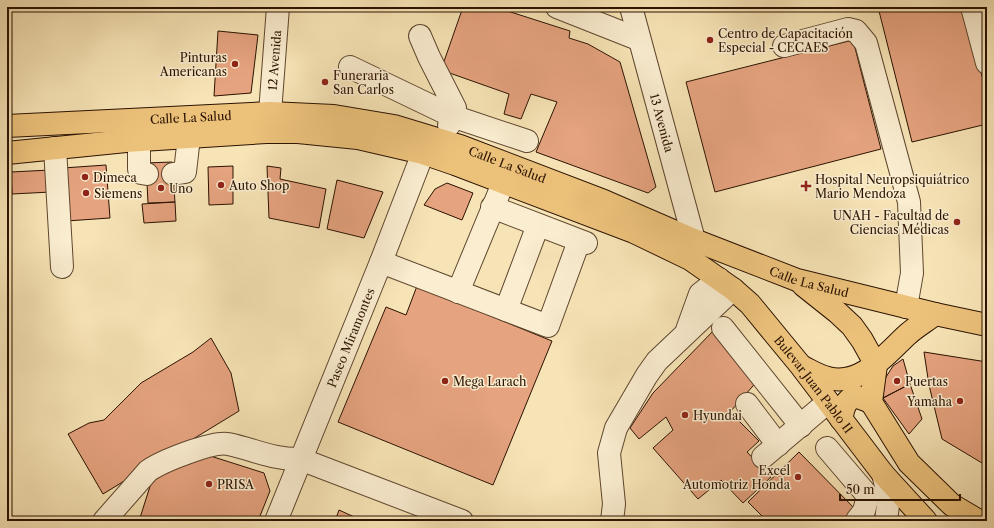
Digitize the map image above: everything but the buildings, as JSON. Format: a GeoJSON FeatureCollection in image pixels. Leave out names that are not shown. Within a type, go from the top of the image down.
{"type":"FeatureCollection","features":[{"type":"Feature","properties":{"kind":"main road","name":"Calle La Salud"},"geometry":{"type":"LineString","coordinates":[[129,134],[270,113],[304,114],[363,120],[394,126],[442,140],[604,201],[692,250]]}},
{"type":"Feature","properties":{"kind":"main road","name":"Calle La Salud"},"geometry":{"type":"LineString","coordinates":[[7,126],[189,137],[266,132],[298,132],[358,138],[423,153],[504,181],[634,232],[692,250],[761,266],[797,280],[935,314],[987,325]]}},
{"type":"Feature","properties":{"kind":"main road"},"geometry":{"type":"LineString","coordinates":[[7,153],[59,142],[129,134]]}},
{"type":"Feature","properties":{"kind":"main road"},"geometry":{"type":"LineString","coordinates":[[7,140],[34,138],[59,142]]}},
{"type":"Feature","properties":{"kind":"main road","name":"Bulevar Juan Pablo II"},"geometry":{"type":"LineString","coordinates":[[692,250],[726,284],[750,304],[801,366],[883,474],[926,521]]}},
{"type":"Feature","properties":{"kind":"main road"},"geometry":{"type":"LineString","coordinates":[[726,284],[724,274],[740,268],[761,266]]}},
{"type":"Feature","properties":{"kind":"main road"},"geometry":{"type":"LineString","coordinates":[[797,280],[838,312],[852,326],[862,340],[876,365],[871,402]]}},
{"type":"Feature","properties":{"kind":"main road"},"geometry":{"type":"LineString","coordinates":[[801,366],[828,379],[842,379],[860,374],[876,365],[909,333],[935,314]]}},
{"type":"Feature","properties":{"kind":"main road"},"geometry":{"type":"LineString","coordinates":[[845,424],[845,404],[848,399],[855,396],[871,402],[909,463],[952,505],[979,521]]}},
{"type":"Feature","properties":{"kind":"street","name":"12 Avenida"},"geometry":{"type":"LineString","coordinates":[[270,113],[278,7]]}},
{"type":"Feature","properties":{"kind":"street"},"geometry":{"type":"LineString","coordinates":[[557,7],[638,39]]}},
{"type":"Feature","properties":{"kind":"street","name":"13 Avenida"},"geometry":{"type":"LineString","coordinates":[[631,7],[692,250]]}},
{"type":"Feature","properties":{"kind":"street"},"geometry":{"type":"LineString","coordinates":[[972,7],[987,63]]}},
{"type":"Feature","properties":{"kind":"street"},"geometry":{"type":"LineString","coordinates":[[784,46],[848,29],[856,31],[866,43],[909,202],[912,273],[906,307]]}},
{"type":"Feature","properties":{"kind":"street"},"geometry":{"type":"LineString","coordinates":[[420,36],[428,58],[455,108],[442,140]]}},
{"type":"Feature","properties":{"kind":"street"},"geometry":{"type":"LineString","coordinates":[[350,67],[452,116],[527,141]]}},
{"type":"Feature","properties":{"kind":"street"},"geometry":{"type":"LineString","coordinates":[[129,134],[139,169],[141,173],[147,174]]}},
{"type":"Feature","properties":{"kind":"street"},"geometry":{"type":"LineString","coordinates":[[173,174],[185,172],[189,137]]}},
{"type":"Feature","properties":{"kind":"street"},"geometry":{"type":"LineString","coordinates":[[59,142],[62,267]]}},
{"type":"Feature","properties":{"kind":"street","name":"Paseo Miramontes"},"geometry":{"type":"LineString","coordinates":[[276,521],[381,262],[423,153]]}},
{"type":"Feature","properties":{"kind":"street"},"geometry":{"type":"LineString","coordinates":[[458,292],[504,181]]}},
{"type":"Feature","properties":{"kind":"street"},"geometry":{"type":"LineString","coordinates":[[381,262],[548,326],[583,242],[492,207]]}},
{"type":"Feature","properties":{"kind":"street"},"geometry":{"type":"LineString","coordinates":[[506,310],[538,225]]}},
{"type":"Feature","properties":{"kind":"street"},"geometry":{"type":"LineString","coordinates":[[612,521],[614,504],[608,454],[616,428],[647,375],[657,361],[686,333],[700,294],[726,284]]}},
{"type":"Feature","properties":{"kind":"street"},"geometry":{"type":"LineString","coordinates":[[723,328],[801,426]]}},
{"type":"Feature","properties":{"kind":"street"},"geometry":{"type":"LineString","coordinates":[[747,404],[771,451],[828,402]]}},
{"type":"Feature","properties":{"kind":"street"},"geometry":{"type":"LineString","coordinates":[[845,424],[838,436],[823,452],[868,496],[864,511],[857,520]]}},
{"type":"Feature","properties":{"kind":"street"},"geometry":{"type":"LineString","coordinates":[[104,521],[148,471],[186,452],[226,444],[283,460],[300,459],[462,521]]}},
{"type":"Feature","properties":{"kind":"street"},"geometry":{"type":"LineString","coordinates":[[883,474],[889,497],[886,521]]}},
{"type":"Feature","properties":{"kind":"place","name":"Centro de Capacitación Especial - CECAES"},"geometry":{"type":"Point","coordinates":[710,40]}},
{"type":"Feature","properties":{"kind":"place","name":"Pinturas Americanas"},"geometry":{"type":"Point","coordinates":[235,64]}},
{"type":"Feature","properties":{"kind":"place","name":"Funeraria San Carlos"},"geometry":{"type":"Point","coordinates":[325,82]}},
{"type":"Feature","properties":{"kind":"place","name":"Dimeca"},"geometry":{"type":"Point","coordinates":[85,177]}},
{"type":"Feature","properties":{"kind":"place","name":"Auto Shop"},"geometry":{"type":"Point","coordinates":[221,185]}},
{"type":"Feature","properties":{"kind":"place","name":"Hospital Neuropsiquiátrico Mario Mendoza"},"geometry":{"type":"Point","coordinates":[806,186]}},
{"type":"Feature","properties":{"kind":"place","name":"Uno"},"geometry":{"type":"Point","coordinates":[161,188]}},
{"type":"Feature","properties":{"kind":"place","name":"Siemens"},"geometry":{"type":"Point","coordinates":[86,193]}},
{"type":"Feature","properties":{"kind":"place","name":"UNAH - Facultad de Ciencias Médicas"},"geometry":{"type":"Point","coordinates":[957,222]}},
{"type":"Feature","properties":{"kind":"place","name":"Mega Larach"},"geometry":{"type":"Point","coordinates":[445,381]}},
{"type":"Feature","properties":{"kind":"place","name":"Puertas"},"geometry":{"type":"Point","coordinates":[897,381]}},
{"type":"Feature","properties":{"kind":"place","name":"Yamaha"},"geometry":{"type":"Point","coordinates":[960,401]}},
{"type":"Feature","properties":{"kind":"place","name":"Hyundai"},"geometry":{"type":"Point","coordinates":[685,415]}},
{"type":"Feature","properties":{"kind":"place","name":"Excel Automotriz Honda"},"geometry":{"type":"Point","coordinates":[798,477]}},
{"type":"Feature","properties":{"kind":"place","name":"PRISA"},"geometry":{"type":"Point","coordinates":[209,484]}}]}
